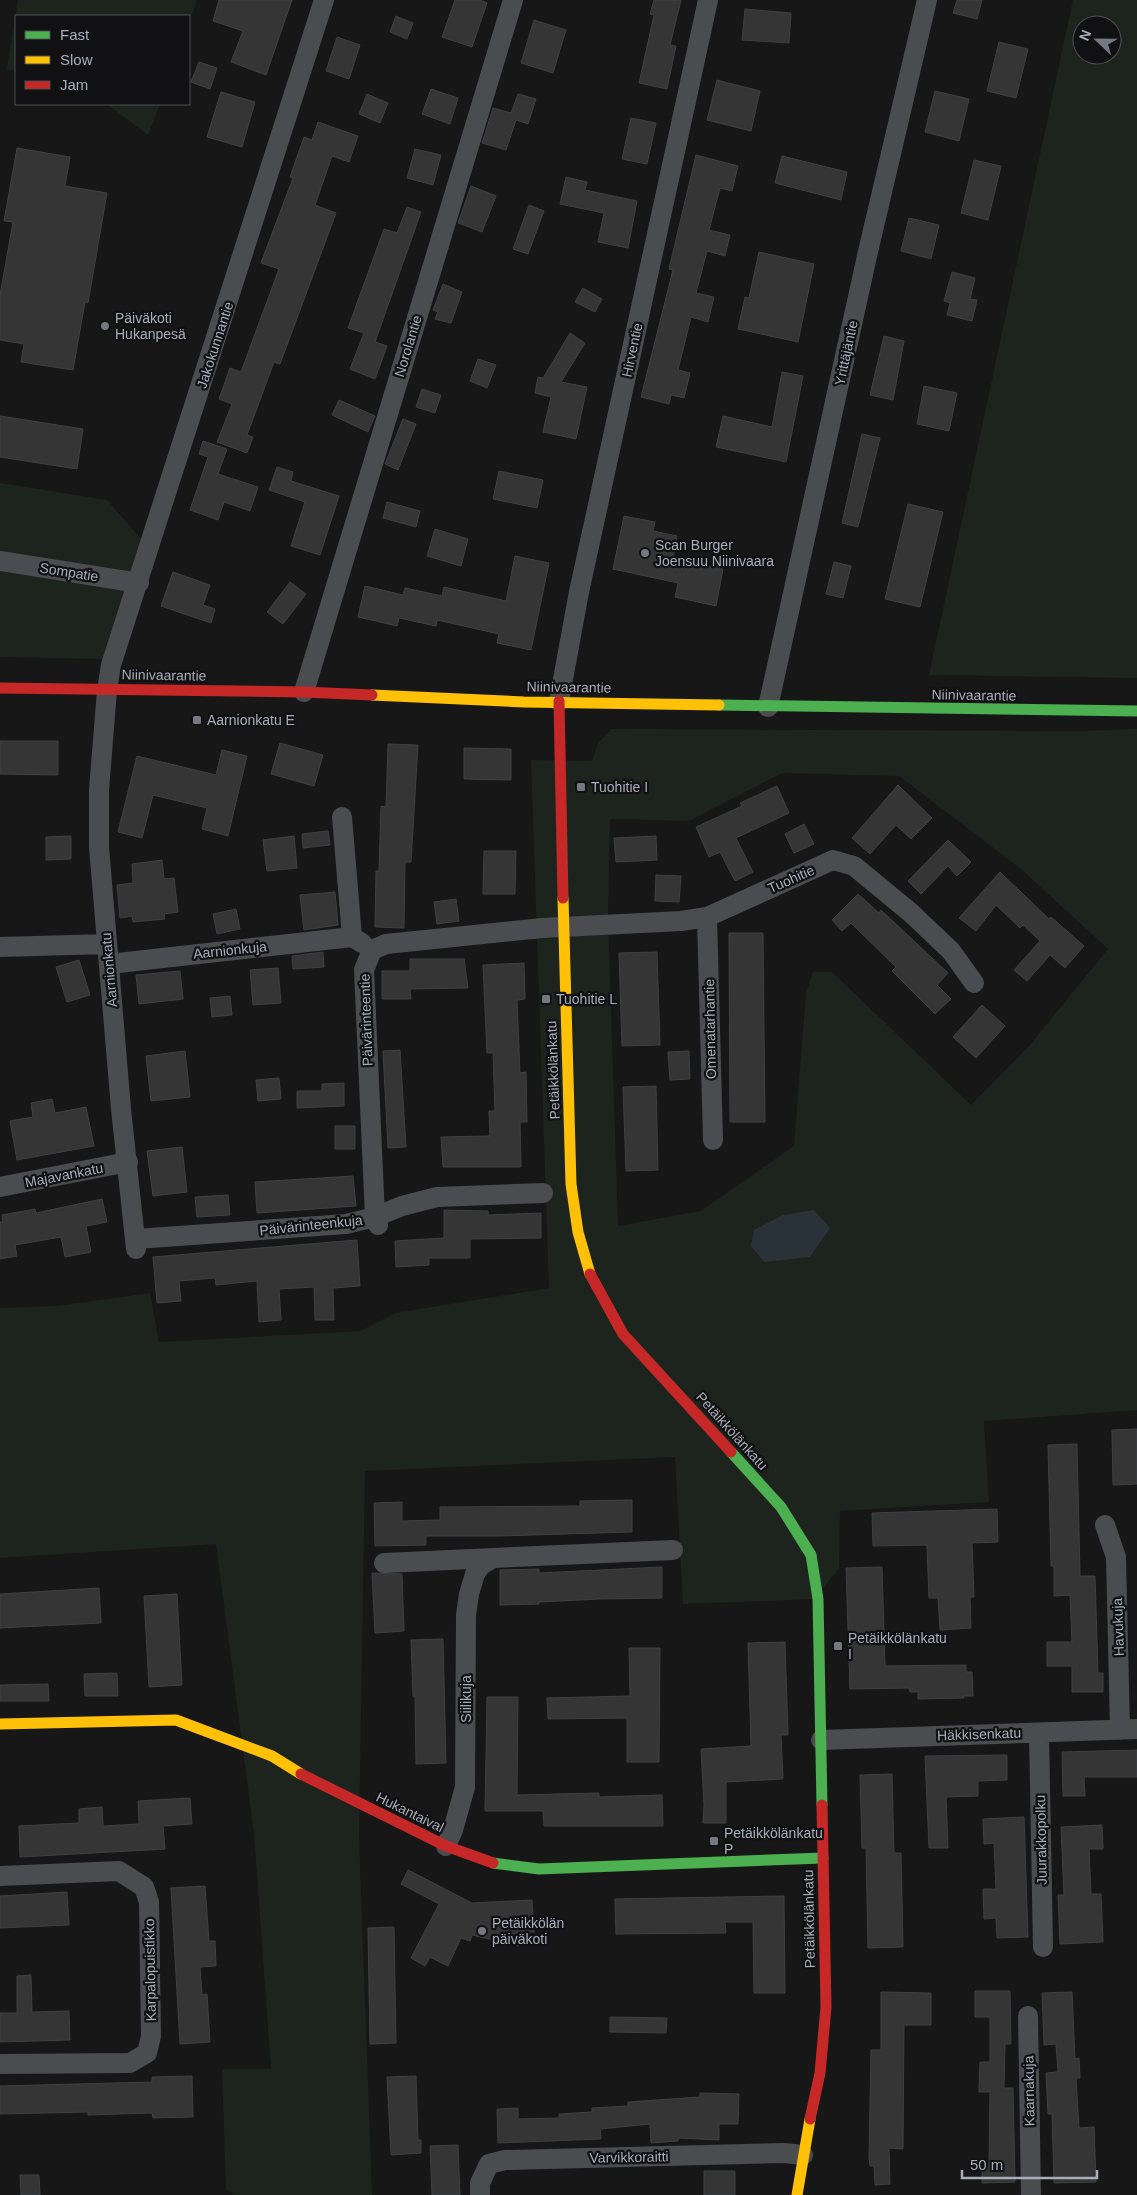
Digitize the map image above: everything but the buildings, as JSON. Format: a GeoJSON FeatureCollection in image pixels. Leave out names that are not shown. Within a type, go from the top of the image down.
{"type":"FeatureCollection","features":[{"type":"Feature","properties":{"kind":"street","name":"Jakokunnantie"},"geometry":{"type":"LineString","coordinates":[[107,690],[111,665],[139,583],[324,0]]}},
{"type":"Feature","properties":{"kind":"street","name":"Norolantie"},"geometry":{"type":"LineString","coordinates":[[304,692],[512,0]]}},
{"type":"Feature","properties":{"kind":"street","name":"Hirventie"},"geometry":{"type":"LineString","coordinates":[[559,702],[579,592],[708,0]]}},
{"type":"Feature","properties":{"kind":"street","name":"Yrittäjäntie"},"geometry":{"type":"LineString","coordinates":[[768,707],[867,256],[927,0]]}},
{"type":"Feature","properties":{"kind":"street","name":"Sompatie"},"geometry":{"type":"LineString","coordinates":[[0,561],[139,583]]}},
{"type":"Feature","properties":{"kind":"street","name":"Niinivaarantie"},"geometry":{"type":"LineString","coordinates":[[0,688],[304,692],[524,702],[768,707],[1137,711]]}},
{"type":"Feature","properties":{"kind":"street","name":"Aarnionkatu"},"geometry":{"type":"LineString","coordinates":[[107,690],[99,790],[99,847],[136,1244]]}},
{"type":"Feature","properties":{"kind":"street","name":"Petäikkölänkatu"},"geometry":{"type":"LineString","coordinates":[[559,702],[563,927],[571,1184],[578,1232],[591,1277],[623,1334],[781,1507],[811,1555],[818,1599],[826,2007],[820,2074],[803,2155],[797,2195]]}},
{"type":"Feature","properties":{"kind":"street"},"geometry":{"type":"LineString","coordinates":[[342,817],[352,937],[372,950],[386,944],[563,927]]}},
{"type":"Feature","properties":{"kind":"street","name":"Tuohitie"},"geometry":{"type":"LineString","coordinates":[[563,927],[681,921],[707,917],[833,860],[854,866],[911,913],[951,951],[974,983]]}},
{"type":"Feature","properties":{"kind":"street","name":"Omenatarhantie"},"geometry":{"type":"LineString","coordinates":[[707,917],[713,1140]]}},
{"type":"Feature","properties":{"kind":"street","name":"Aarnionkuja"},"geometry":{"type":"LineString","coordinates":[[0,947],[108,954],[352,937]]}},
{"type":"Feature","properties":{"kind":"street","name":"Päivärinteentie"},"geometry":{"type":"LineString","coordinates":[[372,950],[364,970],[376,1221]]}},
{"type":"Feature","properties":{"kind":"street","name":"Majavankatu"},"geometry":{"type":"LineString","coordinates":[[0,1187],[128,1162]]}},
{"type":"Feature","properties":{"kind":"street","name":"Päivärinteenkuja"},"geometry":{"type":"LineString","coordinates":[[136,1244],[376,1221],[402,1206],[437,1197],[543,1193]]}},
{"type":"Feature","properties":{"kind":"street","name":"Havukuja"},"geometry":{"type":"LineString","coordinates":[[1105,1525],[1116,1558],[1128,1730]]}},
{"type":"Feature","properties":{"kind":"street"},"geometry":{"type":"LineString","coordinates":[[384,1563],[674,1550]]}},
{"type":"Feature","properties":{"kind":"street","name":"Siilikuja"},"geometry":{"type":"LineString","coordinates":[[446,1846],[453,1830],[465,1787],[466,1615],[469,1594],[478,1570],[493,1558]]}},
{"type":"Feature","properties":{"kind":"street","name":"Hukantaival"},"geometry":{"type":"LineString","coordinates":[[0,1724],[176,1720],[272,1756],[314,1782],[446,1846],[486,1862],[539,1869],[823,1858]]}},
{"type":"Feature","properties":{"kind":"street","name":"Häkkisenkatu"},"geometry":{"type":"LineString","coordinates":[[821,1740],[1128,1730]]}},
{"type":"Feature","properties":{"kind":"street","name":"Juurakkopolku"},"geometry":{"type":"LineString","coordinates":[[1039,1733],[1043,1947]]}},
{"type":"Feature","properties":{"kind":"street","name":"Karpalopuistikko"},"geometry":{"type":"LineString","coordinates":[[0,1876],[119,1871],[144,1887],[149,1902],[151,2036],[147,2052],[130,2063],[0,2064]]}},
{"type":"Feature","properties":{"kind":"street","name":"Kaarnakuja"},"geometry":{"type":"LineString","coordinates":[[1028,2016],[1031,2195]]}},
{"type":"Feature","properties":{"kind":"street","name":"Varvikkoraitti"},"geometry":{"type":"LineString","coordinates":[[480,2195],[480,2182],[489,2164],[505,2160],[774,2153],[803,2155]]}},
{"type":"Feature","properties":{"kind":"shaded area"},"geometry":{"type":"Polygon","coordinates":[[[18,0],[197,0],[190,19],[190,15],[16,15],[18,0]]]}},
{"type":"Feature","properties":{"kind":"shaded area"},"geometry":{"type":"Polygon","coordinates":[[[1073,0],[1137,0],[1137,678],[929,675],[1073,0]]]}},
{"type":"Feature","properties":{"kind":"shaded area"},"geometry":{"type":"Polygon","coordinates":[[[15,19],[15,71],[7,69],[15,19]]]}},
{"type":"Feature","properties":{"kind":"shaded area"},"geometry":{"type":"Polygon","coordinates":[[[108,105],[160,105],[148,135],[108,105]]]}},
{"type":"Feature","properties":{"kind":"shaded area"},"geometry":{"type":"Polygon","coordinates":[[[0,483],[107,500],[142,540],[103,659],[0,657],[0,483]]]}},
{"type":"Feature","properties":{"kind":"shaded area"},"geometry":{"type":"Polygon","coordinates":[[[612,729],[1080,731],[1137,729],[1137,1410],[984,1421],[989,1502],[840,1511],[839,1568],[815,1599],[683,1604],[675,1457],[365,1471],[359,1836],[372,2195],[235,2195],[226,2189],[222,2069],[271,2069],[254,1833],[216,1544],[0,1558],[0,1308],[57,1306],[150,1293],[159,1342],[360,1331],[396,1313],[549,1288],[531,760],[592,761],[598,743],[612,729]],[[782,773],[689,821],[610,819],[608,917],[618,1226],[701,1211],[794,1146],[806,993],[813,972],[832,972],[971,1105],[1029,1046],[1108,949],[1021,869],[899,776],[782,773]],[[814,1210],[783,1215],[754,1230],[814,1210]]]}},
{"type":"Feature","properties":{"kind":"shaded area"},"geometry":{"type":"Polygon","coordinates":[[[814,1210],[830,1228],[810,1257],[764,1262],[751,1246],[754,1230],[783,1215],[814,1210]]]}},
{"type":"Feature","properties":{"kind":"traffic: fast"},"geometry":{"type":"LineString","coordinates":[[719,705],[1137,711]]}},
{"type":"Feature","properties":{"kind":"traffic: fast"},"geometry":{"type":"LineString","coordinates":[[731,1452],[781,1507],[811,1555],[818,1599],[822,1805]]}},
{"type":"Feature","properties":{"kind":"traffic: fast"},"geometry":{"type":"LineString","coordinates":[[493,1863],[539,1869],[823,1858]]}},
{"type":"Feature","properties":{"kind":"traffic: slow"},"geometry":{"type":"LineString","coordinates":[[372,695],[524,702],[719,705]]}},
{"type":"Feature","properties":{"kind":"traffic: slow"},"geometry":{"type":"LineString","coordinates":[[563,898],[571,1184],[578,1232],[590,1274]]}},
{"type":"Feature","properties":{"kind":"traffic: slow"},"geometry":{"type":"LineString","coordinates":[[0,1724],[176,1720],[272,1756],[301,1774]]}},
{"type":"Feature","properties":{"kind":"traffic: slow"},"geometry":{"type":"LineString","coordinates":[[797,2195],[810,2119]]}},
{"type":"Feature","properties":{"kind":"traffic: jam"},"geometry":{"type":"LineString","coordinates":[[0,688],[304,692],[372,695]]}},
{"type":"Feature","properties":{"kind":"traffic: jam"},"geometry":{"type":"LineString","coordinates":[[559,701],[563,898]]}},
{"type":"Feature","properties":{"kind":"traffic: jam"},"geometry":{"type":"LineString","coordinates":[[590,1274],[623,1334],[731,1452]]}},
{"type":"Feature","properties":{"kind":"traffic: jam"},"geometry":{"type":"LineString","coordinates":[[301,1774],[446,1846],[493,1863]]}},
{"type":"Feature","properties":{"kind":"traffic: jam"},"geometry":{"type":"LineString","coordinates":[[810,2119],[820,2073],[826,2007],[822,1805]]}},
{"type":"Feature","properties":{"kind":"place","name":"Päiväkoti Hukanpesä"},"geometry":{"type":"Point","coordinates":[105,326]}},
{"type":"Feature","properties":{"kind":"place","name":"Scan Burger Joensuu Niinivaara"},"geometry":{"type":"Point","coordinates":[645,553]}},
{"type":"Feature","properties":{"kind":"place","name":"Aarnionkatu E"},"geometry":{"type":"Point","coordinates":[197,720]}},
{"type":"Feature","properties":{"kind":"place","name":"Tuohitie I"},"geometry":{"type":"Point","coordinates":[581,787]}},
{"type":"Feature","properties":{"kind":"place","name":"Tuohitie L"},"geometry":{"type":"Point","coordinates":[546,999]}},
{"type":"Feature","properties":{"kind":"place","name":"Petäikkölänkatu I"},"geometry":{"type":"Point","coordinates":[838,1646]}},
{"type":"Feature","properties":{"kind":"place","name":"Petäikkölänkatu P"},"geometry":{"type":"Point","coordinates":[714,1841]}},
{"type":"Feature","properties":{"kind":"place","name":"Petäikkölän päiväkoti"},"geometry":{"type":"Point","coordinates":[482,1931]}}]}
